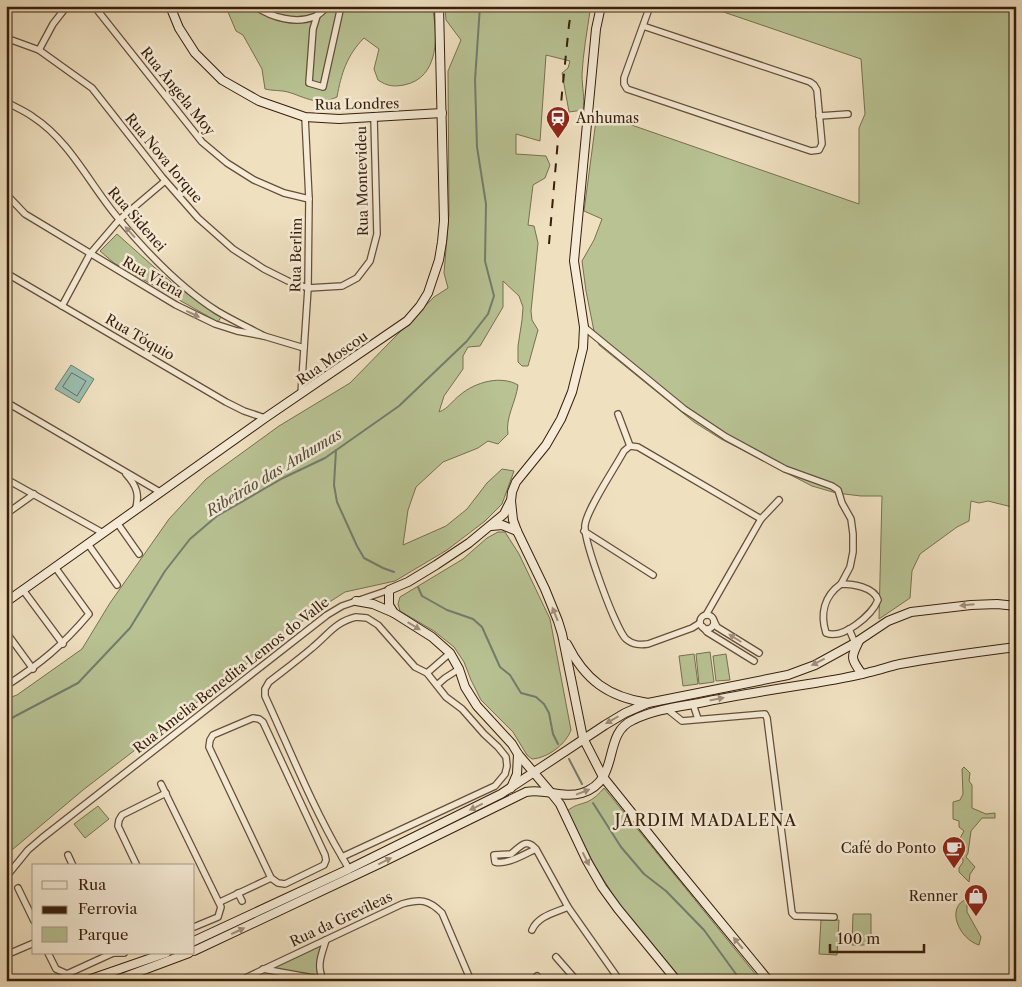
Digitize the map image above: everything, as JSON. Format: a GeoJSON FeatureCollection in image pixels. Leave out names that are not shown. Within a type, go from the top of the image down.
{"type":"FeatureCollection","features":[{"type":"Feature","properties":{"kind":"street"},"geometry":{"type":"LineString","coordinates":[[39,50],[53,24],[67,6]]}},
{"type":"Feature","properties":{"kind":"street","name":"Rua Ângela Moy"},"geometry":{"type":"LineString","coordinates":[[94,6],[202,142],[227,163],[254,180],[284,193],[309,199]]}},
{"type":"Feature","properties":{"kind":"street","name":"Rua Londres"},"geometry":{"type":"LineString","coordinates":[[170,6],[179,28],[196,53],[222,80],[259,101],[305,117],[339,119],[374,118],[442,113]]}},
{"type":"Feature","properties":{"kind":"street"},"geometry":{"type":"LineString","coordinates":[[255,6],[263,12],[282,19],[305,19],[317,16],[328,6]]}},
{"type":"Feature","properties":{"kind":"street"},"geometry":{"type":"LineString","coordinates":[[317,16],[313,29],[309,83],[323,87],[341,6]]}},
{"type":"Feature","properties":{"kind":"street","name":"Rua Moscou"},"geometry":{"type":"LineString","coordinates":[[6,602],[265,418],[407,320],[420,306],[428,293],[439,260],[444,221],[439,6]]}},
{"type":"Feature","properties":{"kind":"street"},"geometry":{"type":"LineString","coordinates":[[601,6],[596,29],[574,261],[584,327],[583,348],[572,392],[565,410],[546,445],[516,482],[511,501],[513,520],[517,531],[545,589],[562,634],[576,661],[591,679],[610,692],[648,703]]}},
{"type":"Feature","properties":{"kind":"street"},"geometry":{"type":"LineString","coordinates":[[643,26],[810,82],[816,90],[822,144],[818,150],[811,151],[627,89],[624,84],[624,78],[650,6]]}},
{"type":"Feature","properties":{"kind":"street","name":"Rua Nova Iorque"},"geometry":{"type":"LineString","coordinates":[[6,38],[39,50],[92,88],[165,180],[198,218],[233,249],[264,269],[288,281],[308,288]]}},
{"type":"Feature","properties":{"kind":"street","name":"Rua Sidenei"},"geometry":{"type":"LineString","coordinates":[[6,102],[34,117],[57,138],[119,220],[183,286],[227,316],[264,336]]}},
{"type":"Feature","properties":{"kind":"street"},"geometry":{"type":"LineString","coordinates":[[819,116],[848,114]]}},
{"type":"Feature","properties":{"kind":"street","name":"Rua Berlim"},"geometry":{"type":"LineString","coordinates":[[301,394],[308,288],[309,199],[305,117]]}},
{"type":"Feature","properties":{"kind":"street","name":"Rua Montevideu"},"geometry":{"type":"LineString","coordinates":[[308,288],[342,286],[357,278],[370,261],[377,234],[374,118]]}},
{"type":"Feature","properties":{"kind":"street"},"geometry":{"type":"LineString","coordinates":[[62,306],[90,254],[119,220],[165,180]]}},
{"type":"Feature","properties":{"kind":"street","name":"Rua Viena"},"geometry":{"type":"LineString","coordinates":[[6,194],[25,214],[176,306],[237,331],[264,336],[304,348]]}},
{"type":"Feature","properties":{"kind":"street","name":"Rua Tóquio"},"geometry":{"type":"LineString","coordinates":[[6,273],[226,402],[265,418]]}},
{"type":"Feature","properties":{"kind":"street"},"geometry":{"type":"LineString","coordinates":[[222,326],[227,316]]}},
{"type":"Feature","properties":{"kind":"street"},"geometry":{"type":"LineString","coordinates":[[237,331],[240,323]]}},
{"type":"Feature","properties":{"kind":"street"},"geometry":{"type":"LineString","coordinates":[[584,327],[676,403],[726,437],[785,469],[832,486],[838,490],[842,503],[851,519],[853,552],[850,567],[841,584],[836,587],[825,602],[825,629],[826,633],[832,635],[849,629],[868,614],[878,600],[871,591],[854,585],[841,584]]}},
{"type":"Feature","properties":{"kind":"street"},"geometry":{"type":"LineString","coordinates":[[6,402],[160,492]]}},
{"type":"Feature","properties":{"kind":"street"},"geometry":{"type":"LineString","coordinates":[[618,414],[630,446]]}},
{"type":"Feature","properties":{"kind":"street"},"geometry":{"type":"LineString","coordinates":[[714,621],[711,627],[706,628],[701,625],[648,644],[634,644],[628,641],[618,628],[588,547],[584,531],[587,516],[624,451],[630,446],[638,447],[761,519]]}},
{"type":"Feature","properties":{"kind":"street"},"geometry":{"type":"LineString","coordinates":[[123,470],[133,482],[138,493],[135,511]]}},
{"type":"Feature","properties":{"kind":"street"},"geometry":{"type":"LineString","coordinates":[[6,479],[103,533]]}},
{"type":"Feature","properties":{"kind":"street"},"geometry":{"type":"LineString","coordinates":[[6,514],[34,494]]}},
{"type":"Feature","properties":{"kind":"street"},"geometry":{"type":"LineString","coordinates":[[754,661],[707,632],[701,625],[701,618],[706,615],[761,519],[779,500]]}},
{"type":"Feature","properties":{"kind":"street","name":"Rua Amelia Benedita Lemos do Valle"},"geometry":{"type":"LineString","coordinates":[[6,877],[28,850],[42,838],[326,615],[356,601],[408,582],[436,565],[491,526],[504,514],[511,501]]}},
{"type":"Feature","properties":{"kind":"street"},"geometry":{"type":"LineString","coordinates":[[118,524],[139,554]]}},
{"type":"Feature","properties":{"kind":"street"},"geometry":{"type":"LineString","coordinates":[[491,526],[502,525],[517,531]]}},
{"type":"Feature","properties":{"kind":"street"},"geometry":{"type":"LineString","coordinates":[[584,531],[653,575]]}},
{"type":"Feature","properties":{"kind":"street"},"geometry":{"type":"LineString","coordinates":[[88,544],[117,586]]}},
{"type":"Feature","properties":{"kind":"street"},"geometry":{"type":"LineString","coordinates":[[6,686],[33,669],[63,644],[89,614],[55,567]]}},
{"type":"Feature","properties":{"kind":"street"},"geometry":{"type":"LineString","coordinates":[[23,590],[63,644]]}},
{"type":"Feature","properties":{"kind":"street"},"geometry":{"type":"LineString","coordinates":[[388,590],[389,606],[394,614]]}},
{"type":"Feature","properties":{"kind":"street"},"geometry":{"type":"LineString","coordinates":[[356,601],[373,604],[394,614],[432,637],[450,653],[465,687],[477,706],[512,744],[518,754],[560,804],[587,861],[602,887],[677,981]]}},
{"type":"Feature","properties":{"kind":"street"},"geometry":{"type":"LineString","coordinates":[[195,941],[349,869],[510,789],[583,738],[625,713],[648,703],[788,675],[815,665],[888,621],[911,612],[971,604],[1016,606]]}},
{"type":"Feature","properties":{"kind":"street"},"geometry":{"type":"LineString","coordinates":[[706,615],[711,617],[717,627],[759,653]]}},
{"type":"Feature","properties":{"kind":"street"},"geometry":{"type":"LineString","coordinates":[[342,857],[495,786],[505,774],[507,766],[506,757],[498,747],[462,709],[446,697],[427,673],[416,667],[374,622],[366,618],[356,617],[341,622],[313,648],[269,682],[265,689],[265,696],[298,768],[324,823],[342,857],[349,869]]}},
{"type":"Feature","properties":{"kind":"street"},"geometry":{"type":"LineString","coordinates":[[849,629],[857,641]]}},
{"type":"Feature","properties":{"kind":"street"},"geometry":{"type":"LineString","coordinates":[[6,632],[33,669]]}},
{"type":"Feature","properties":{"kind":"street"},"geometry":{"type":"LineString","coordinates":[[562,634],[583,738],[604,777],[672,864],[769,981]]}},
{"type":"Feature","properties":{"kind":"street"},"geometry":{"type":"LineString","coordinates":[[857,641],[852,660],[862,674]]}},
{"type":"Feature","properties":{"kind":"street"},"geometry":{"type":"LineString","coordinates":[[195,951],[379,864],[512,798],[536,790],[573,796],[593,788],[604,777],[610,764],[614,742],[624,725],[632,720],[692,704],[862,674],[900,664],[1016,646]]}},
{"type":"Feature","properties":{"kind":"street"},"geometry":{"type":"LineString","coordinates":[[427,673],[450,653]]}},
{"type":"Feature","properties":{"kind":"street"},"geometry":{"type":"LineString","coordinates":[[437,685],[458,670]]}},
{"type":"Feature","properties":{"kind":"street"},"geometry":{"type":"LineString","coordinates":[[692,704],[698,719]]}},
{"type":"Feature","properties":{"kind":"street"},"geometry":{"type":"LineString","coordinates":[[667,710],[682,720],[765,714],[792,913],[795,916],[834,917]]}},
{"type":"Feature","properties":{"kind":"street"},"geometry":{"type":"LineString","coordinates":[[253,718],[263,722],[326,860],[324,865],[285,884],[278,883],[271,878],[210,747],[210,740],[213,735],[253,718]]}},
{"type":"Feature","properties":{"kind":"street"},"geometry":{"type":"LineString","coordinates":[[510,789],[518,774],[518,754]]}},
{"type":"Feature","properties":{"kind":"street"},"geometry":{"type":"LineString","coordinates":[[161,784],[222,907],[218,916],[195,927]]}},
{"type":"Feature","properties":{"kind":"street"},"geometry":{"type":"LineString","coordinates":[[136,864],[118,826],[119,820],[122,815],[166,793]]}},
{"type":"Feature","properties":{"kind":"street"},"geometry":{"type":"LineString","coordinates":[[536,849],[508,861],[495,862],[494,855],[511,854],[522,844],[527,843],[536,849],[568,907],[620,981]]}},
{"type":"Feature","properties":{"kind":"street"},"geometry":{"type":"LineString","coordinates":[[68,855],[72,864]]}},
{"type":"Feature","properties":{"kind":"street"},"geometry":{"type":"LineString","coordinates":[[220,902],[271,878]]}},
{"type":"Feature","properties":{"kind":"street"},"geometry":{"type":"LineString","coordinates":[[18,888],[32,918]]}},
{"type":"Feature","properties":{"kind":"street"},"geometry":{"type":"LineString","coordinates":[[238,894],[242,901]]}},
{"type":"Feature","properties":{"kind":"street","name":"Rua da Grevileas"},"geometry":{"type":"LineString","coordinates":[[239,981],[402,904],[415,900],[434,905],[442,913],[470,981]]}},
{"type":"Feature","properties":{"kind":"street"},"geometry":{"type":"LineString","coordinates":[[532,930],[535,923],[540,919],[568,907]]}},
{"type":"Feature","properties":{"kind":"street"},"geometry":{"type":"LineString","coordinates":[[322,980],[318,971],[319,961],[326,940]]}},
{"type":"Feature","properties":{"kind":"street"},"geometry":{"type":"LineString","coordinates":[[6,955],[32,944]]}},
{"type":"Feature","properties":{"kind":"street"},"geometry":{"type":"LineString","coordinates":[[48,954],[56,969],[67,974],[112,954]]}},
{"type":"Feature","properties":{"kind":"street"},"geometry":{"type":"LineString","coordinates":[[84,981],[163,954]]}},
{"type":"Feature","properties":{"kind":"street"},"geometry":{"type":"LineString","coordinates":[[114,981],[186,954]]}},
{"type":"Feature","properties":{"kind":"street"},"geometry":{"type":"LineString","coordinates":[[556,957],[577,981]]}},
{"type":"Feature","properties":{"kind":"street"},"geometry":{"type":"LineString","coordinates":[[263,969],[330,981]]}},
{"type":"Feature","properties":{"kind":"green space"},"geometry":{"type":"Polygon","coordinates":[[[222,6],[314,6],[330,10],[345,6],[432,6],[435,29],[434,53],[424,74],[416,81],[397,86],[384,84],[378,80],[374,69],[379,49],[364,38],[349,58],[337,97],[324,101],[312,100],[288,92],[265,89],[262,69],[243,35],[236,31],[228,12],[222,6]]]}},
{"type":"Feature","properties":{"kind":"green space"},"geometry":{"type":"Polygon","coordinates":[[[445,6],[592,6],[585,43],[582,79],[583,110],[569,112],[562,73],[568,68],[570,61],[546,55],[540,141],[516,134],[516,154],[546,156],[550,165],[545,178],[533,185],[528,225],[534,226],[538,243],[531,311],[532,320],[538,330],[528,366],[522,366],[518,362],[523,307],[519,296],[503,281],[503,307],[480,346],[468,347],[463,356],[463,369],[444,396],[439,412],[466,390],[480,383],[496,380],[511,382],[518,385],[509,416],[508,434],[498,444],[488,441],[478,448],[443,462],[416,487],[408,510],[403,545],[446,526],[467,509],[487,483],[502,469],[514,471],[502,504],[485,521],[447,550],[395,581],[345,592],[317,610],[83,790],[6,855],[6,699],[17,695],[82,649],[110,603],[169,519],[206,479],[279,426],[350,383],[434,297],[448,288],[444,273],[449,214],[448,71],[461,40],[446,20],[445,6]]]}},
{"type":"Feature","properties":{"kind":"green space"},"geometry":{"type":"Polygon","coordinates":[[[706,6],[1016,6],[1016,508],[988,501],[979,503],[971,501],[969,521],[957,527],[920,554],[912,571],[910,598],[879,619],[882,496],[836,493],[812,486],[721,439],[694,422],[599,345],[594,331],[582,261],[594,240],[602,219],[584,211],[597,113],[859,204],[859,128],[865,114],[861,59],[706,6]]]}},
{"type":"Feature","properties":{"kind":"green space"},"geometry":{"type":"Polygon","coordinates":[[[117,234],[172,283],[221,317],[218,322],[114,263],[100,251],[117,234]]]}},
{"type":"Feature","properties":{"kind":"green space"},"geometry":{"type":"Polygon","coordinates":[[[498,532],[505,532],[519,554],[550,619],[571,730],[569,735],[556,749],[544,756],[532,759],[527,755],[513,732],[481,700],[464,662],[454,647],[434,631],[400,611],[398,604],[400,597],[463,559],[487,538],[498,532]]]}},
{"type":"Feature","properties":{"kind":"green space"},"geometry":{"type":"Polygon","coordinates":[[[710,652],[714,682],[699,684],[696,654],[710,652]]]}},
{"type":"Feature","properties":{"kind":"green space"},"geometry":{"type":"Polygon","coordinates":[[[694,654],[698,684],[683,686],[679,656],[694,654]]]}},
{"type":"Feature","properties":{"kind":"green space"},"geometry":{"type":"Polygon","coordinates":[[[726,654],[730,680],[716,681],[713,656],[726,654]]]}},
{"type":"Feature","properties":{"kind":"green space"},"geometry":{"type":"Polygon","coordinates":[[[964,767],[970,773],[972,808],[986,814],[995,813],[995,818],[982,818],[971,831],[966,857],[975,867],[970,874],[969,882],[959,872],[963,859],[959,857],[959,840],[964,831],[959,827],[959,821],[953,819],[953,802],[960,800],[963,794],[962,769],[964,767]]]}},
{"type":"Feature","properties":{"kind":"green space"},"geometry":{"type":"Polygon","coordinates":[[[604,788],[761,981],[683,981],[618,903],[594,864],[567,811],[592,799],[604,788]]]}},
{"type":"Feature","properties":{"kind":"green space"},"geometry":{"type":"Polygon","coordinates":[[[98,806],[109,819],[85,838],[74,824],[98,806]]]}},
{"type":"Feature","properties":{"kind":"green space"},"geometry":{"type":"Polygon","coordinates":[[[967,899],[967,912],[981,937],[979,945],[972,942],[966,936],[957,923],[957,909],[960,903],[967,899]]]}},
{"type":"Feature","properties":{"kind":"green space"},"geometry":{"type":"Polygon","coordinates":[[[853,914],[871,914],[871,945],[852,945],[853,914]]]}},
{"type":"Feature","properties":{"kind":"green space"},"geometry":{"type":"Polygon","coordinates":[[[821,920],[839,920],[837,955],[819,954],[821,920]]]}},
{"type":"Feature","properties":{"kind":"green space"},"geometry":{"type":"Polygon","coordinates":[[[323,944],[317,964],[319,976],[270,968],[323,944]]]}},
{"type":"Feature","properties":{"kind":"water"},"geometry":{"type":"Polygon","coordinates":[[[71,365],[94,379],[79,403],[55,389],[71,365]]]}},
{"type":"Feature","properties":{"kind":"waterway","name":"Ribeirão das Anhumas"},"geometry":{"type":"LineString","coordinates":[[6,721],[78,683],[130,628],[165,571],[190,539],[217,516],[283,478],[325,458],[399,406],[467,341],[488,314],[494,296],[485,261],[486,204],[477,147],[475,80],[480,6]]}},
{"type":"Feature","properties":{"kind":"waterway"},"geometry":{"type":"LineString","coordinates":[[336,450],[334,485],[337,502],[357,546],[364,558],[394,572]]}},
{"type":"Feature","properties":{"kind":"waterway"},"geometry":{"type":"LineString","coordinates":[[418,587],[422,596],[447,610],[473,619],[482,627],[500,667],[510,675],[521,693],[536,697],[544,704],[549,713],[553,734],[558,744]]}},
{"type":"Feature","properties":{"kind":"waterway"},"geometry":{"type":"LineString","coordinates":[[569,759],[582,784]]}},
{"type":"Feature","properties":{"kind":"waterway"},"geometry":{"type":"LineString","coordinates":[[593,803],[621,847],[644,874],[666,891],[704,930],[741,981]]}},
{"type":"Feature","properties":{"kind":"railway"},"geometry":{"type":"LineString","coordinates":[[549,244],[562,93],[572,6]]}},
{"type":"Feature","properties":{"kind":"place","name":"Anhumas"},"geometry":{"type":"Point","coordinates":[558,139]}},
{"type":"Feature","properties":{"kind":"place","name":"Café do Ponto"},"geometry":{"type":"Point","coordinates":[954,869]}},
{"type":"Feature","properties":{"kind":"place","name":"Renner"},"geometry":{"type":"Point","coordinates":[976,917]}},
{"type":"Feature","properties":{"kind":"district","name":"JARDIM MADALENA"},"geometry":{"type":"Point","coordinates":[706,820]}}]}
